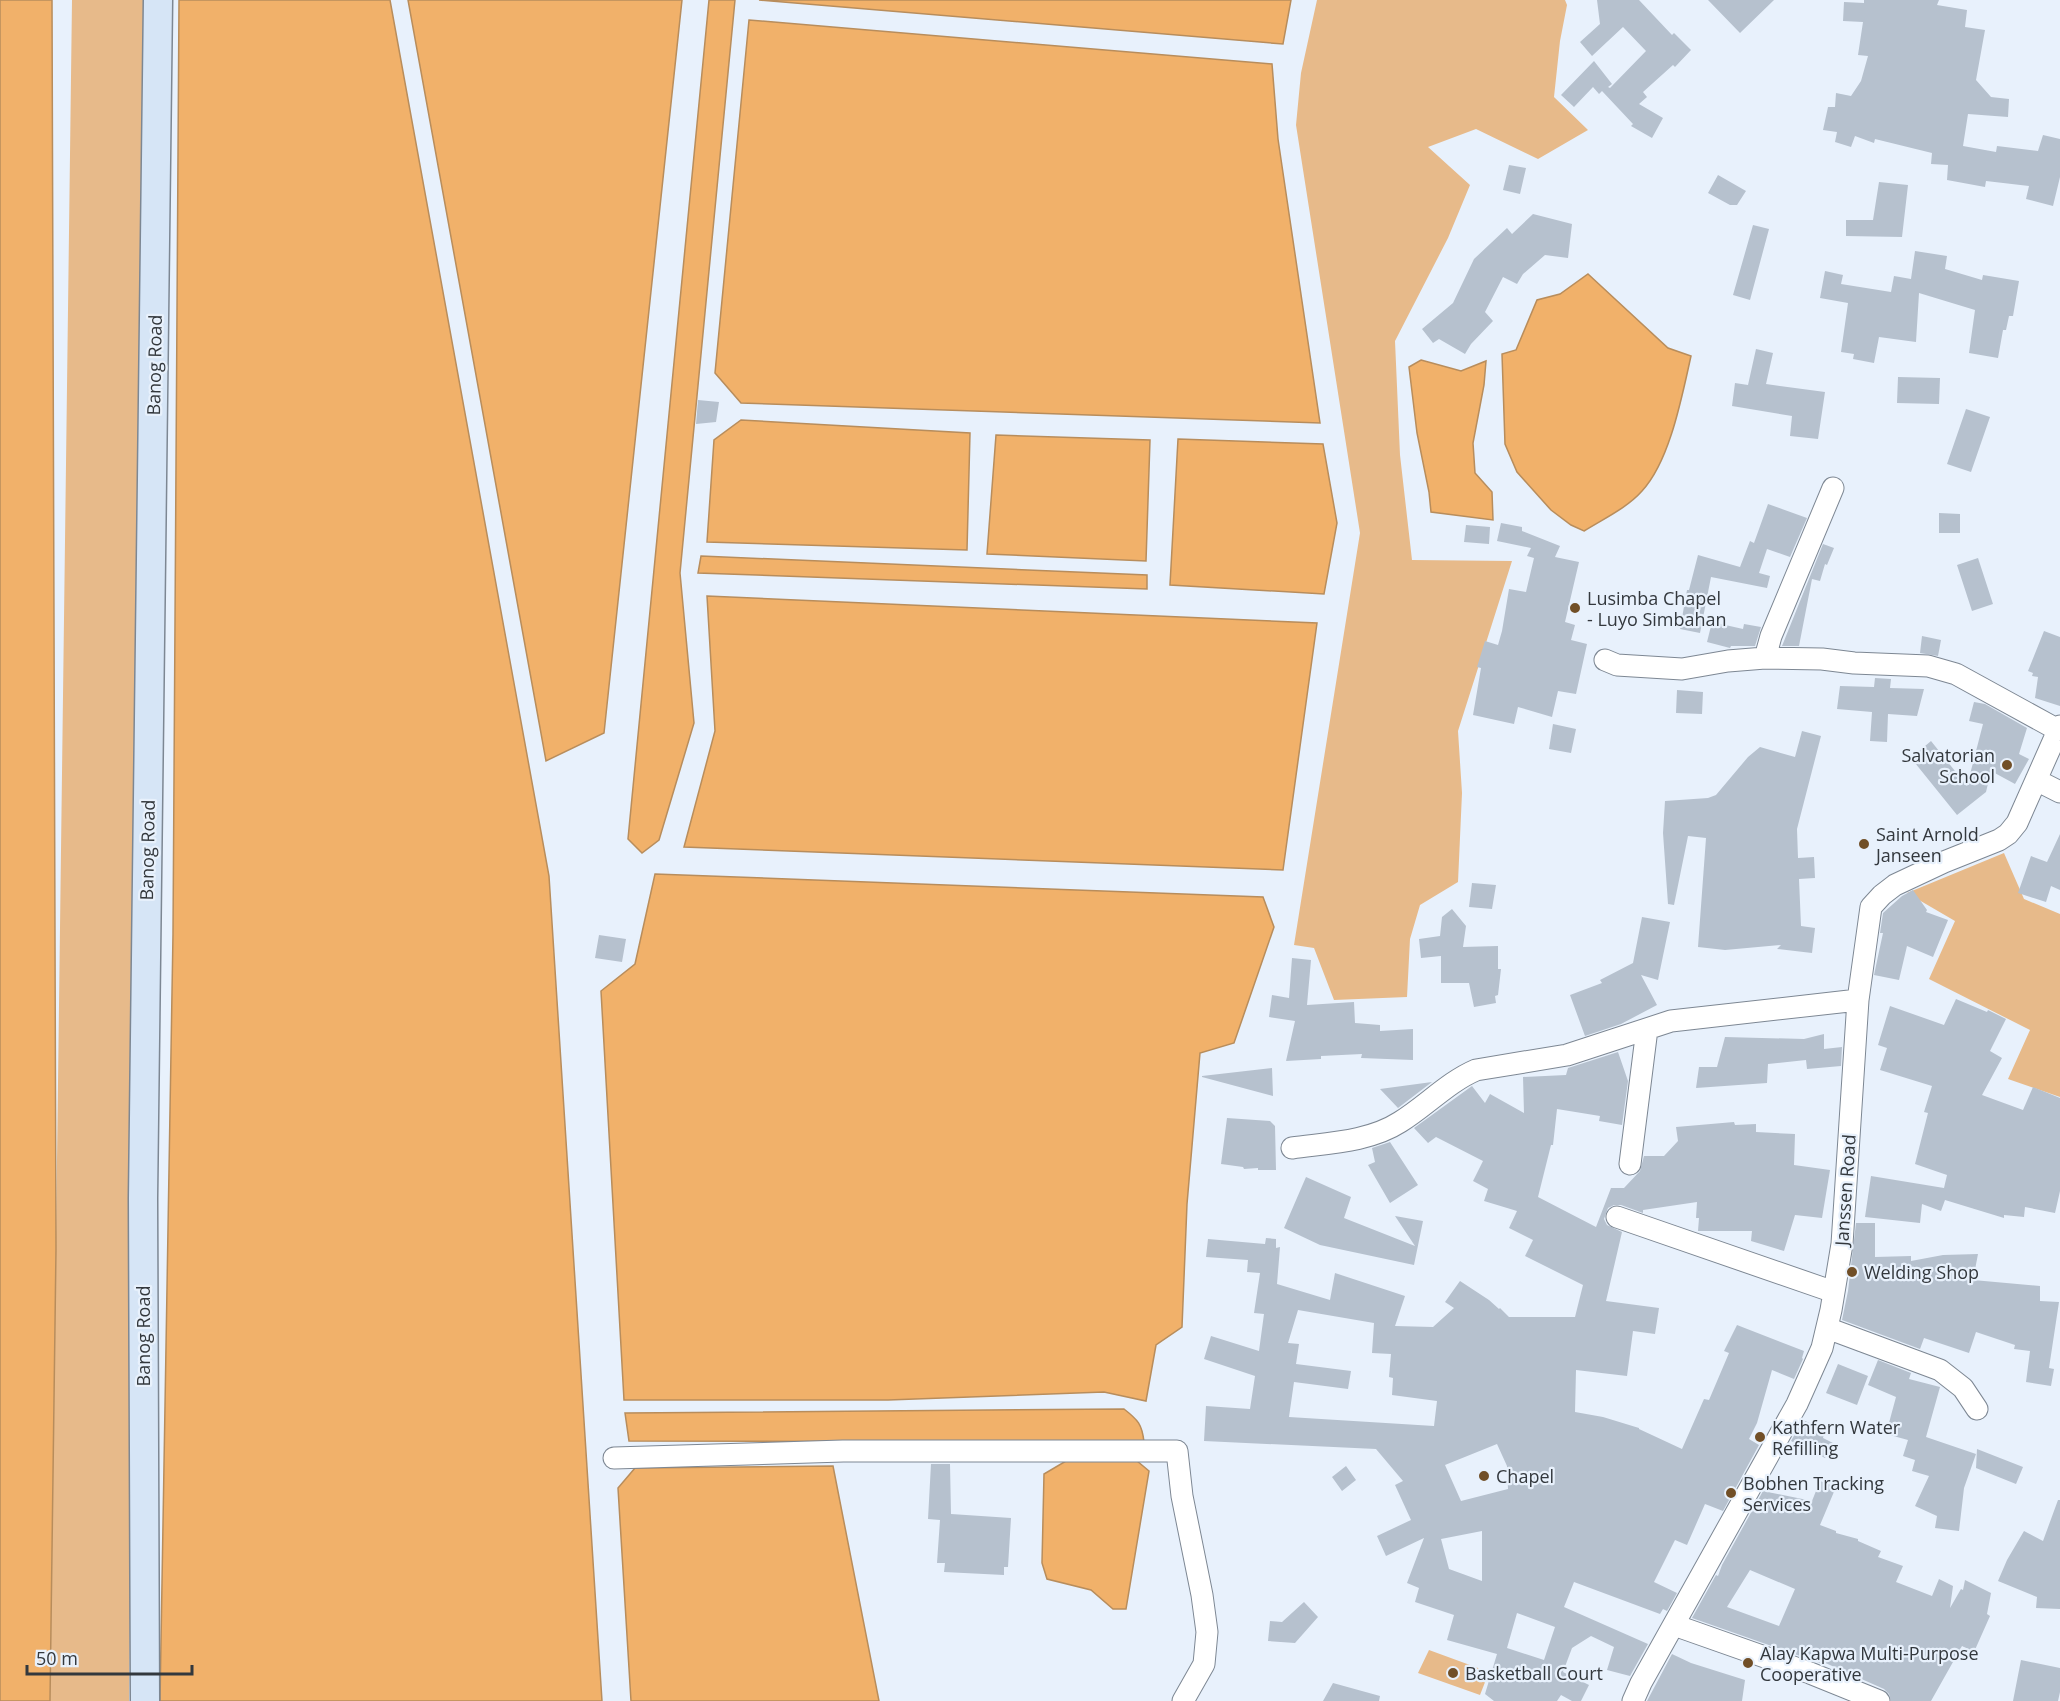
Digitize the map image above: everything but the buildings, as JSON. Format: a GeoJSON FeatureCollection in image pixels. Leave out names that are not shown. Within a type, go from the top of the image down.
{"type":"FeatureCollection","features":[{"type":"Feature","properties":{"kind":"street","name":"Banog Road"},"geometry":{"type":"LineString","coordinates":[[145,1701],[143,1186],[158,0]]}},
{"type":"Feature","properties":{"kind":"street"},"geometry":{"type":"LineString","coordinates":[[1765,658],[1771,636],[1833,488]]}},
{"type":"Feature","properties":{"kind":"street"},"geometry":{"type":"LineString","coordinates":[[1605,660],[1617,665],[1682,669],[1728,661],[1765,658],[1928,666],[1956,674],[2059,728]]}},
{"type":"Feature","properties":{"kind":"street","name":"Janssen Road"},"geometry":{"type":"LineString","coordinates":[[1633,1701],[1797,1404],[1822,1348],[1842,1244],[1858,1000],[1870,907],[1895,885],[2008,834],[2017,823],[2059,728]]}},
{"type":"Feature","properties":{"kind":"street"},"geometry":{"type":"LineString","coordinates":[[2036,780],[2060,792]]}},
{"type":"Feature","properties":{"kind":"street"},"geometry":{"type":"LineString","coordinates":[[1292,1148],[1362,1138],[1398,1124],[1463,1076],[1476,1070],[1567,1055],[1671,1021],[1858,1000]]}},
{"type":"Feature","properties":{"kind":"street"},"geometry":{"type":"LineString","coordinates":[[1630,1164],[1647,1029]]}},
{"type":"Feature","properties":{"kind":"street"},"geometry":{"type":"LineString","coordinates":[[1617,1217],[1834,1292]]}},
{"type":"Feature","properties":{"kind":"street"},"geometry":{"type":"LineString","coordinates":[[1827,1328],[1940,1370],[1963,1388],[1977,1409]]}},
{"type":"Feature","properties":{"kind":"street"},"geometry":{"type":"LineString","coordinates":[[614,1458],[843,1451],[1177,1451],[1182,1496],[1207,1632],[1204,1664],[1183,1701]]}},
{"type":"Feature","properties":{"kind":"street"},"geometry":{"type":"LineString","coordinates":[[1674,1625],[1810,1673],[1879,1701]]}},
{"type":"Feature","properties":{"kind":"shaded area"},"geometry":{"type":"Polygon","coordinates":[[[0,0],[52,0],[56,1249],[50,1701],[0,1701],[0,0]]]}},
{"type":"Feature","properties":{"kind":"shaded area"},"geometry":{"type":"Polygon","coordinates":[[[72,0],[147,0],[129,1701],[50,1701],[72,0]]]}},
{"type":"Feature","properties":{"kind":"shaded area"},"geometry":{"type":"Polygon","coordinates":[[[179,0],[390,0],[549,876],[602,1701],[160,1701],[173,934],[179,0]]]}},
{"type":"Feature","properties":{"kind":"shaded area"},"geometry":{"type":"Polygon","coordinates":[[[408,0],[682,0],[604,733],[546,761],[408,0]]]}},
{"type":"Feature","properties":{"kind":"shaded area"},"geometry":{"type":"Polygon","coordinates":[[[709,0],[735,0],[680,573],[694,723],[659,840],[642,853],[628,839],[709,0]]]}},
{"type":"Feature","properties":{"kind":"shaded area"},"geometry":{"type":"Polygon","coordinates":[[[759,0],[1291,0],[1283,44],[759,0]]]}},
{"type":"Feature","properties":{"kind":"shaded area"},"geometry":{"type":"Polygon","coordinates":[[[1317,0],[1565,0],[1567,5],[1560,41],[1554,97],[1588,130],[1538,159],[1476,129],[1428,147],[1470,185],[1448,238],[1395,341],[1400,455],[1412,560],[1512,561],[1458,731],[1462,793],[1458,882],[1420,905],[1410,939],[1407,997],[1334,1000],[1314,948],[1294,945],[1360,533],[1296,125],[1301,73],[1317,0]]]}},
{"type":"Feature","properties":{"kind":"shaded area"},"geometry":{"type":"Polygon","coordinates":[[[749,20],[1272,64],[1278,139],[1320,423],[741,403],[715,373],[749,20]]]}},
{"type":"Feature","properties":{"kind":"shaded area"},"geometry":{"type":"Polygon","coordinates":[[[1588,274],[1668,348],[1691,356],[1674,427],[1652,478],[1629,503],[1584,531],[1571,525],[1551,510],[1517,472],[1505,444],[1502,354],[1516,350],[1537,300],[1560,294],[1588,274]]]}},
{"type":"Feature","properties":{"kind":"shaded area"},"geometry":{"type":"Polygon","coordinates":[[[1421,360],[1461,371],[1486,361],[1473,443],[1475,473],[1492,492],[1493,520],[1431,512],[1417,433],[1409,367],[1421,360]]]}},
{"type":"Feature","properties":{"kind":"shaded area"},"geometry":{"type":"Polygon","coordinates":[[[741,420],[970,433],[967,550],[707,542],[714,440],[741,420]]]}},
{"type":"Feature","properties":{"kind":"shaded area"},"geometry":{"type":"Polygon","coordinates":[[[996,435],[1150,440],[1146,561],[987,554],[996,435]]]}},
{"type":"Feature","properties":{"kind":"shaded area"},"geometry":{"type":"Polygon","coordinates":[[[1178,439],[1323,444],[1337,523],[1324,594],[1170,585],[1178,439]]]}},
{"type":"Feature","properties":{"kind":"shaded area"},"geometry":{"type":"Polygon","coordinates":[[[701,556],[1147,575],[1147,589],[698,573],[701,556]]]}},
{"type":"Feature","properties":{"kind":"shaded area"},"geometry":{"type":"Polygon","coordinates":[[[707,596],[1317,623],[1283,870],[684,847],[715,731],[707,596]]]}},
{"type":"Feature","properties":{"kind":"shaded area"},"geometry":{"type":"Polygon","coordinates":[[[2004,853],[2024,899],[2060,914],[2060,1097],[2008,1079],[2030,1030],[1929,979],[1955,921],[1907,893],[2004,853]]]}},
{"type":"Feature","properties":{"kind":"shaded area"},"geometry":{"type":"Polygon","coordinates":[[[655,874],[1263,897],[1274,927],[1234,1043],[1200,1053],[1187,1204],[1182,1327],[1156,1345],[1146,1401],[1104,1392],[888,1400],[624,1400],[601,991],[635,964],[655,874]]]}},
{"type":"Feature","properties":{"kind":"shaded area"},"geometry":{"type":"Polygon","coordinates":[[[1124,1409],[1139,1423],[1144,1442],[629,1441],[625,1413],[1124,1409]]]}},
{"type":"Feature","properties":{"kind":"shaded area"},"geometry":{"type":"Polygon","coordinates":[[[1071,1458],[1137,1461],[1149,1471],[1126,1609],[1113,1609],[1091,1590],[1047,1579],[1042,1563],[1044,1474],[1071,1458]]]}},
{"type":"Feature","properties":{"kind":"shaded area"},"geometry":{"type":"Polygon","coordinates":[[[833,1466],[879,1701],[631,1701],[618,1488],[635,1468],[833,1466]]]}},
{"type":"Feature","properties":{"kind":"shaded area","name":"Basketball Court"},"geometry":{"type":"Polygon","coordinates":[[[1429,1650],[1489,1672],[1480,1695],[1418,1673],[1429,1650]]]}},
{"type":"Feature","properties":{"kind":"place","name":"Lusimba Chapel - Luyo Simbahan"},"geometry":{"type":"Point","coordinates":[1575,608]}},
{"type":"Feature","properties":{"kind":"place","name":"Salvatorian School"},"geometry":{"type":"Point","coordinates":[2007,765]}},
{"type":"Feature","properties":{"kind":"place","name":"Saint Arnold Janseen"},"geometry":{"type":"Point","coordinates":[1864,844]}},
{"type":"Feature","properties":{"kind":"place","name":"Welding Shop"},"geometry":{"type":"Point","coordinates":[1852,1272]}},
{"type":"Feature","properties":{"kind":"place","name":"Kathfern Water Refilling"},"geometry":{"type":"Point","coordinates":[1760,1437]}},
{"type":"Feature","properties":{"kind":"place","name":"Chapel"},"geometry":{"type":"Point","coordinates":[1484,1476]}},
{"type":"Feature","properties":{"kind":"place","name":"Bobhen Tracking Services"},"geometry":{"type":"Point","coordinates":[1731,1493]}},
{"type":"Feature","properties":{"kind":"place","name":"Alay Kapwa Multi-Purpose Cooperative"},"geometry":{"type":"Point","coordinates":[1748,1663]}},
{"type":"Feature","properties":{"kind":"place","name":"Basketball Court"},"geometry":{"type":"Point","coordinates":[1453,1673]}}]}
